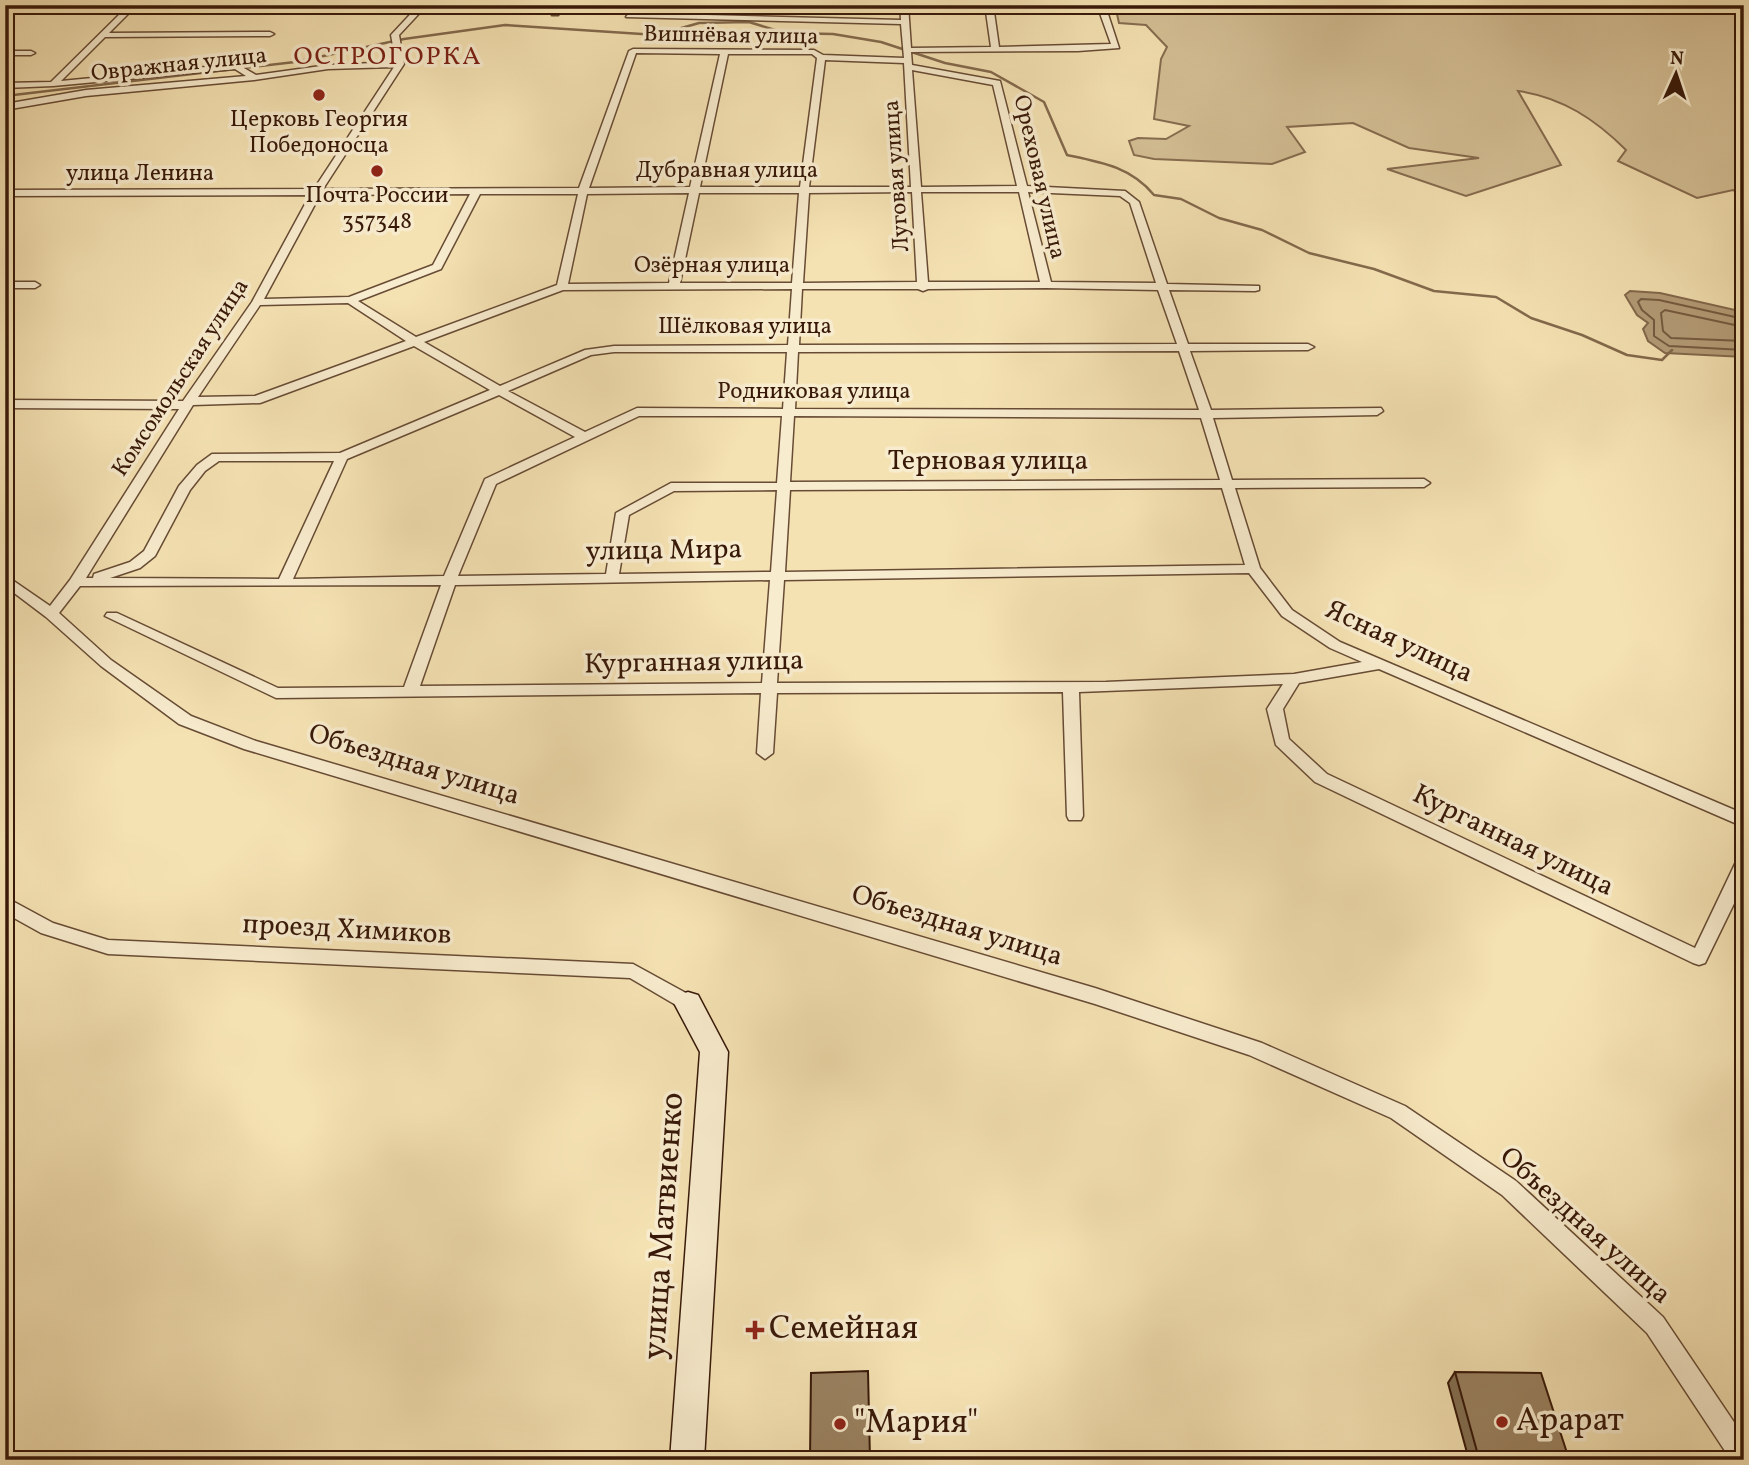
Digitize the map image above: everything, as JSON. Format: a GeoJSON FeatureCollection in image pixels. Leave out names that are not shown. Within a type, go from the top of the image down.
{"type":"FeatureCollection","features":[{"type":"Feature","properties":{"kind":"street"},"geometry":{"type":"LineString","coordinates":[[53,84],[133,5],[182,5]]}},
{"type":"Feature","properties":{"kind":"street"},"geometry":{"type":"LineString","coordinates":[[400,64],[395,35],[424,5]]}},
{"type":"Feature","properties":{"kind":"street"},"geometry":{"type":"LineString","coordinates":[[555,13],[562,5]]}},
{"type":"Feature","properties":{"kind":"street"},"geometry":{"type":"LineString","coordinates":[[636,5],[629,15],[814,16],[905,22]]}},
{"type":"Feature","properties":{"kind":"street"},"geometry":{"type":"LineString","coordinates":[[714,16],[719,5]]}},
{"type":"Feature","properties":{"kind":"street"},"geometry":{"type":"LineString","coordinates":[[904,5],[907,50],[1078,50],[1116,46],[1101,5]]}},
{"type":"Feature","properties":{"kind":"street"},"geometry":{"type":"LineString","coordinates":[[989,5],[995,48]]}},
{"type":"Feature","properties":{"kind":"street"},"geometry":{"type":"LineString","coordinates":[[100,35],[270,34]]}},
{"type":"Feature","properties":{"kind":"street","name":"Луговая улица"},"geometry":{"type":"LineString","coordinates":[[907,50],[923,288]]}},
{"type":"Feature","properties":{"kind":"street","name":"Вишнёвая улица"},"geometry":{"type":"LineString","coordinates":[[583,191],[633,51],[814,52],[821,57],[908,64]]}},
{"type":"Feature","properties":{"kind":"street"},"geometry":{"type":"LineString","coordinates":[[674,287],[724,52]]}},
{"type":"Feature","properties":{"kind":"street"},"geometry":{"type":"LineString","coordinates":[[5,53],[31,53]]}},
{"type":"Feature","properties":{"kind":"street"},"geometry":{"type":"LineString","coordinates":[[765,753],[804,190],[821,57]]}},
{"type":"Feature","properties":{"kind":"street","name":"Овражная улица"},"geometry":{"type":"LineString","coordinates":[[5,107],[86,93],[254,78],[328,67],[400,64]]}},
{"type":"Feature","properties":{"kind":"street","name":"Комсомольская улица"},"geometry":{"type":"LineString","coordinates":[[51,614],[76,582],[189,403],[257,302],[316,193],[400,64]]}},
{"type":"Feature","properties":{"kind":"street","name":"Ореховая улица"},"geometry":{"type":"LineString","coordinates":[[908,64],[997,83],[1045,285]]}},
{"type":"Feature","properties":{"kind":"street","name":"Овражная улица"},"geometry":{"type":"LineString","coordinates":[[5,86],[53,84],[237,66],[254,78]]}},
{"type":"Feature","properties":{"kind":"street","name":"Дубравная улица"},"geometry":{"type":"LineString","coordinates":[[316,193],[1023,189],[1122,193],[1134,202]]}},
{"type":"Feature","properties":{"kind":"street"},"geometry":{"type":"LineString","coordinates":[[562,287],[583,191]]}},
{"type":"Feature","properties":{"kind":"street","name":"улица Ленина"},"geometry":{"type":"LineString","coordinates":[[5,192],[316,193]]}},
{"type":"Feature","properties":{"kind":"street"},"geometry":{"type":"LineString","coordinates":[[257,302],[350,300],[436,267],[476,192]]}},
{"type":"Feature","properties":{"kind":"street","name":"Ясная улица"},"geometry":{"type":"LineString","coordinates":[[1134,202],[1229,484],[1253,569],[1287,613],[1335,645],[1744,821]]}},
{"type":"Feature","properties":{"kind":"street"},"geometry":{"type":"LineString","coordinates":[[5,285],[36,285]]}},
{"type":"Feature","properties":{"kind":"street","name":"Озёрная улица"},"geometry":{"type":"LineString","coordinates":[[5,404],[256,400],[562,287],[923,288],[1045,285],[1255,288]]}},
{"type":"Feature","properties":{"kind":"street"},"geometry":{"type":"LineString","coordinates":[[350,300],[460,370],[585,438]]}},
{"type":"Feature","properties":{"kind":"street","name":"Шёлковая улица"},"geometry":{"type":"LineString","coordinates":[[342,457],[589,352],[614,349],[1308,347]]}},
{"type":"Feature","properties":{"kind":"street","name":"Родниковая улица"},"geometry":{"type":"LineString","coordinates":[[410,692],[450,579],[490,482],[637,412],[1206,414],[1377,411]]}},
{"type":"Feature","properties":{"kind":"street"},"geometry":{"type":"LineString","coordinates":[[76,582],[135,565],[150,553],[184,489],[201,468],[216,457],[342,457],[284,583]]}},
{"type":"Feature","properties":{"kind":"street","name":"Терновая улица"},"geometry":{"type":"LineString","coordinates":[[612,577],[622,513],[671,487],[1424,483]]}},
{"type":"Feature","properties":{"kind":"street","name":"улица Мира"},"geometry":{"type":"LineString","coordinates":[[76,582],[284,583],[1253,569]]}},
{"type":"Feature","properties":{"kind":"street","name":"Объездная улица"},"geometry":{"type":"LineString","coordinates":[[5,579],[51,614],[106,663],[185,720],[250,745],[1095,996],[1255,1049],[1398,1112],[1509,1188],[1655,1325],[1744,1458]]}},
{"type":"Feature","properties":{"kind":"street","name":"Курганная улица"},"geometry":{"type":"LineString","coordinates":[[112,616],[276,694],[771,688],[1070,688],[1294,679],[1382,664]]}},
{"type":"Feature","properties":{"kind":"street","name":"Курганная улица"},"geometry":{"type":"LineString","coordinates":[[1294,679],[1275,709],[1282,741],[1321,778],[1699,958],[1744,864]]}},
{"type":"Feature","properties":{"kind":"street"},"geometry":{"type":"LineString","coordinates":[[1070,688],[1073,700],[1075,816]]}},
{"type":"Feature","properties":{"kind":"street","name":"проезд Химиков"},"geometry":{"type":"LineString","coordinates":[[5,904],[47,928],[107,947],[632,971],[688,1003]]}},
{"type":"Feature","properties":{"kind":"street","name":"улица Матвиенко"},"geometry":{"type":"LineString","coordinates":[[687,1460],[714,1052],[688,1003]]}},
{"type":"Feature","properties":{"kind":"shaded area"},"geometry":{"type":"Polygon","coordinates":[[[1115,5],[1744,5],[1744,196],[1733,190],[1697,198],[1618,161],[1626,150],[1603,129],[1564,104],[1518,91],[1561,165],[1466,196],[1387,169],[1479,158],[1409,148],[1353,123],[1287,127],[1305,152],[1272,164],[1154,159],[1134,155],[1129,141],[1138,138],[1166,139],[1189,126],[1154,119],[1161,59],[1167,47],[1146,25],[1119,23],[1115,5]]]}},
{"type":"Feature","properties":{"kind":"water"},"geometry":{"type":"Polygon","coordinates":[[[1630,291],[1660,293],[1744,312],[1744,357],[1665,353],[1648,341],[1643,329],[1648,323],[1637,315],[1625,295],[1630,291]]]}},
{"type":"Feature","properties":{"kind":"building","name":"\"Мария\""},"geometry":{"type":"Polygon","coordinates":[[[868,1371],[870,1460],[810,1460],[811,1373],[868,1371]]]}},
{"type":"Feature","properties":{"kind":"building","name":"Арарат"},"geometry":{"type":"Polygon","coordinates":[[[1455,1372],[1541,1373],[1568,1456],[1478,1455],[1455,1372]]]}},
{"type":"Feature","properties":{"kind":"waterway"},"geometry":{"type":"LineString","coordinates":[[5,96],[295,62],[404,39],[505,25],[657,35],[699,23],[749,22],[785,33],[833,34],[881,42],[945,63],[991,72],[1044,102],[1067,155],[1115,167],[1135,178],[1154,195],[1181,199],[1219,218],[1262,230],[1309,253],[1374,269],[1434,291],[1496,297],[1531,318],[1582,335],[1627,355],[1662,360],[1672,350]]}},
{"type":"Feature","properties":{"kind":"place","name":"Церковь Георгия Победоносца"},"geometry":{"type":"Point","coordinates":[319,95]}},
{"type":"Feature","properties":{"kind":"place","name":"Почта России 357348"},"geometry":{"type":"Point","coordinates":[377,171]}},
{"type":"Feature","properties":{"kind":"place","name":"Семейная"},"geometry":{"type":"Point","coordinates":[755,1330]}},
{"type":"Feature","properties":{"kind":"place","name":"Арарат"},"geometry":{"type":"Point","coordinates":[1502,1422]}},
{"type":"Feature","properties":{"kind":"place","name":"\"Мария\""},"geometry":{"type":"Point","coordinates":[840,1424]}},
{"type":"Feature","properties":{"kind":"district","name":"ОСТРОГОРКА"},"geometry":{"type":"Point","coordinates":[388,57]}}]}
